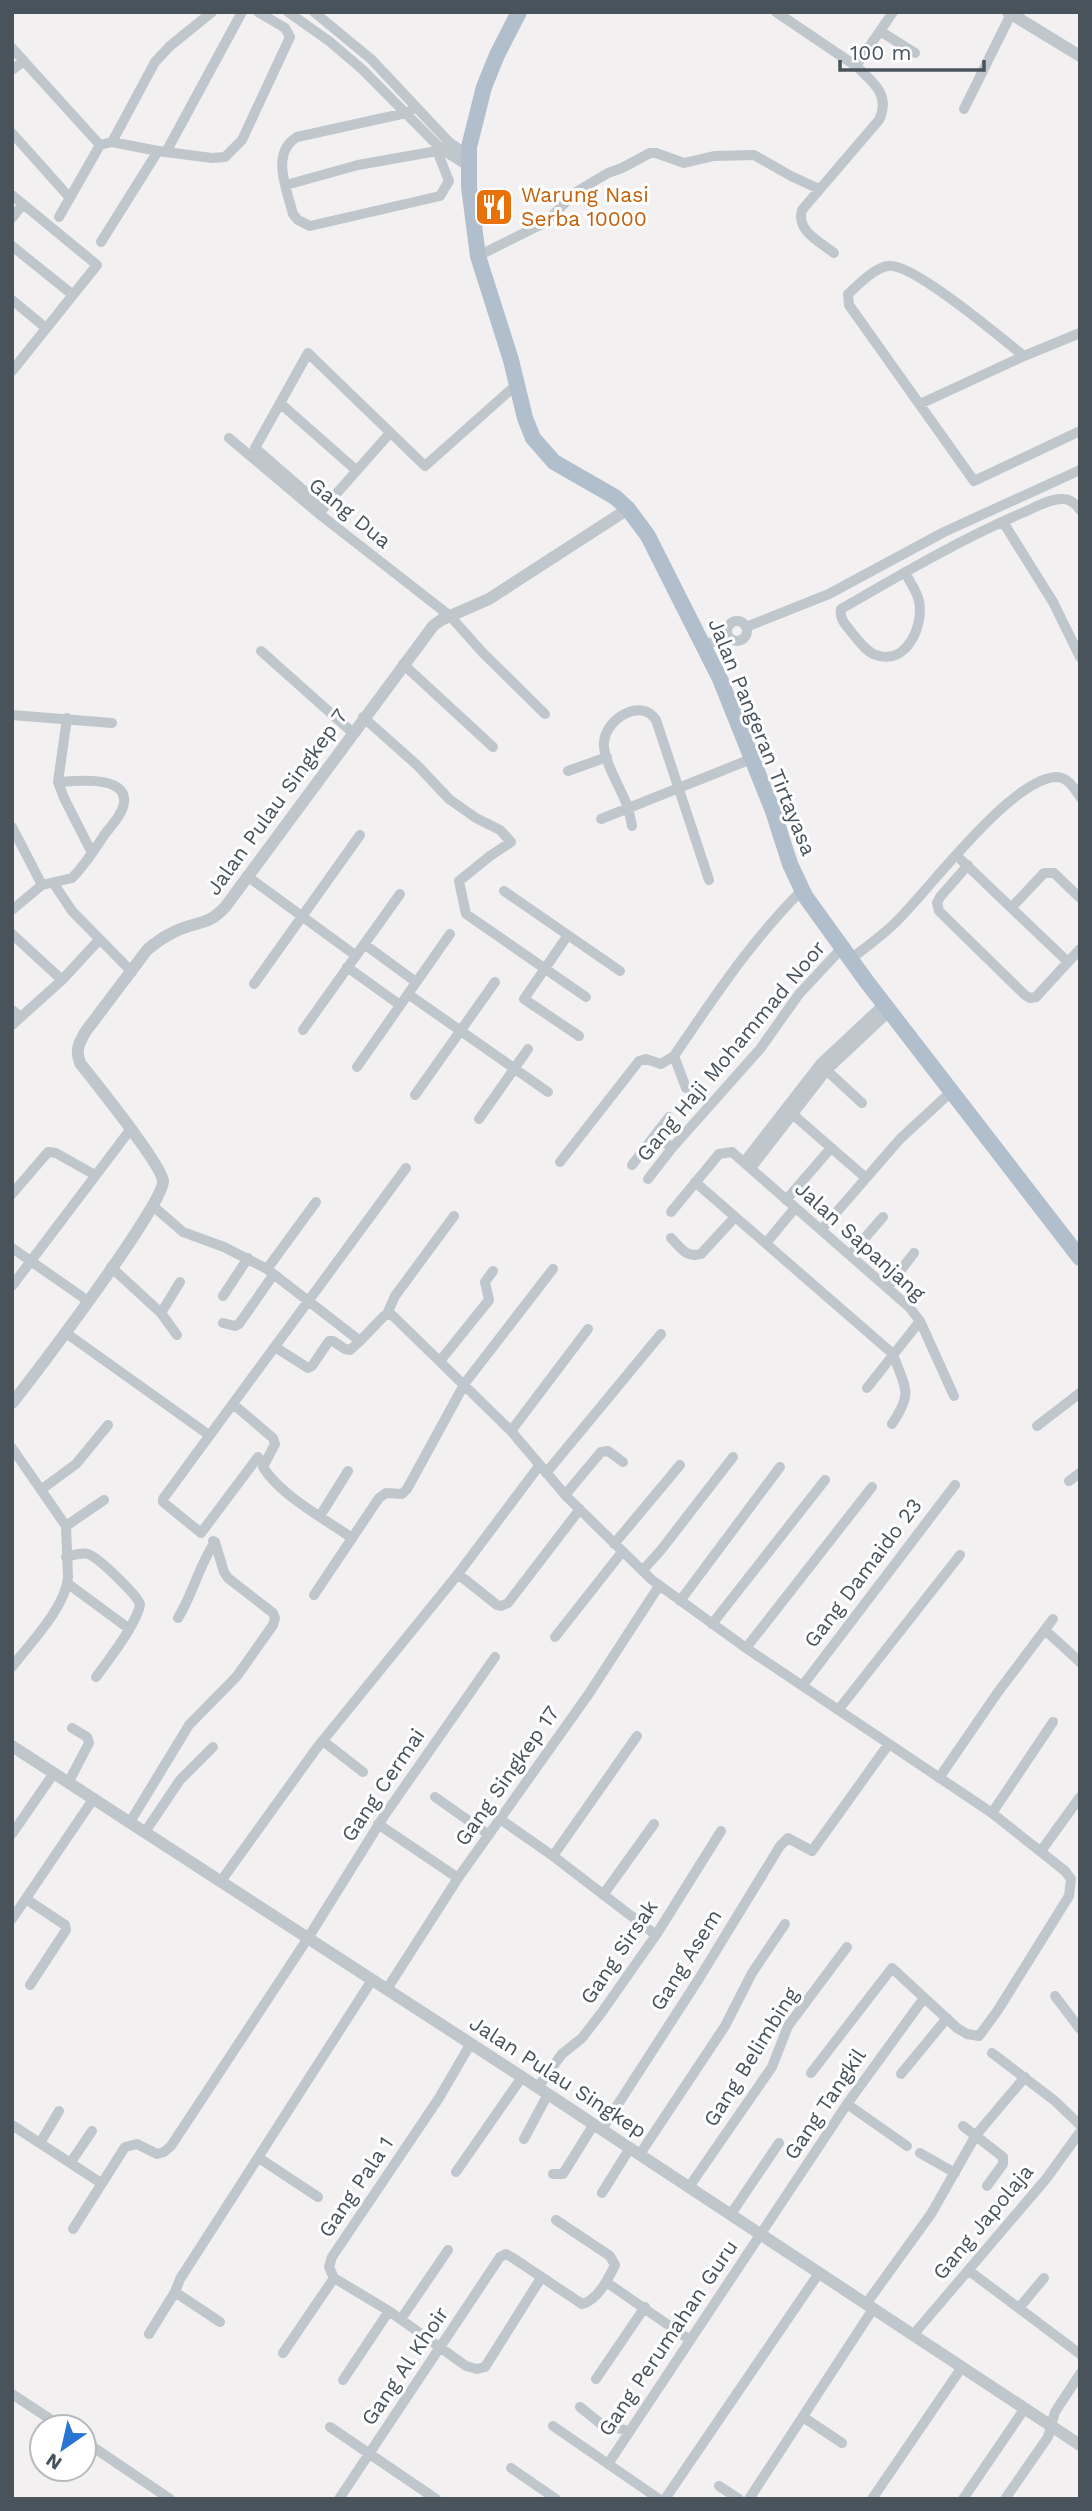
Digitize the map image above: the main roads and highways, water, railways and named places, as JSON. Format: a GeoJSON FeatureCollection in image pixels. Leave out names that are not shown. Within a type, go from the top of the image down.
{"type":"FeatureCollection","features":[{"type":"Feature","properties":{"kind":"main road","name":"Jalan Pangeran Tirtayasa"},"geometry":{"type":"LineString","coordinates":[[520,12],[484,86],[468,161],[469,191],[478,256],[533,438],[554,462],[615,497],[628,509],[648,536],[705,646],[773,811],[790,864],[802,890],[824,925],[1080,1258]]}},
{"type":"Feature","properties":{"kind":"place","name":"Warung Nasi Serba 10000"},"geometry":{"type":"Point","coordinates":[494,207]}}]}
